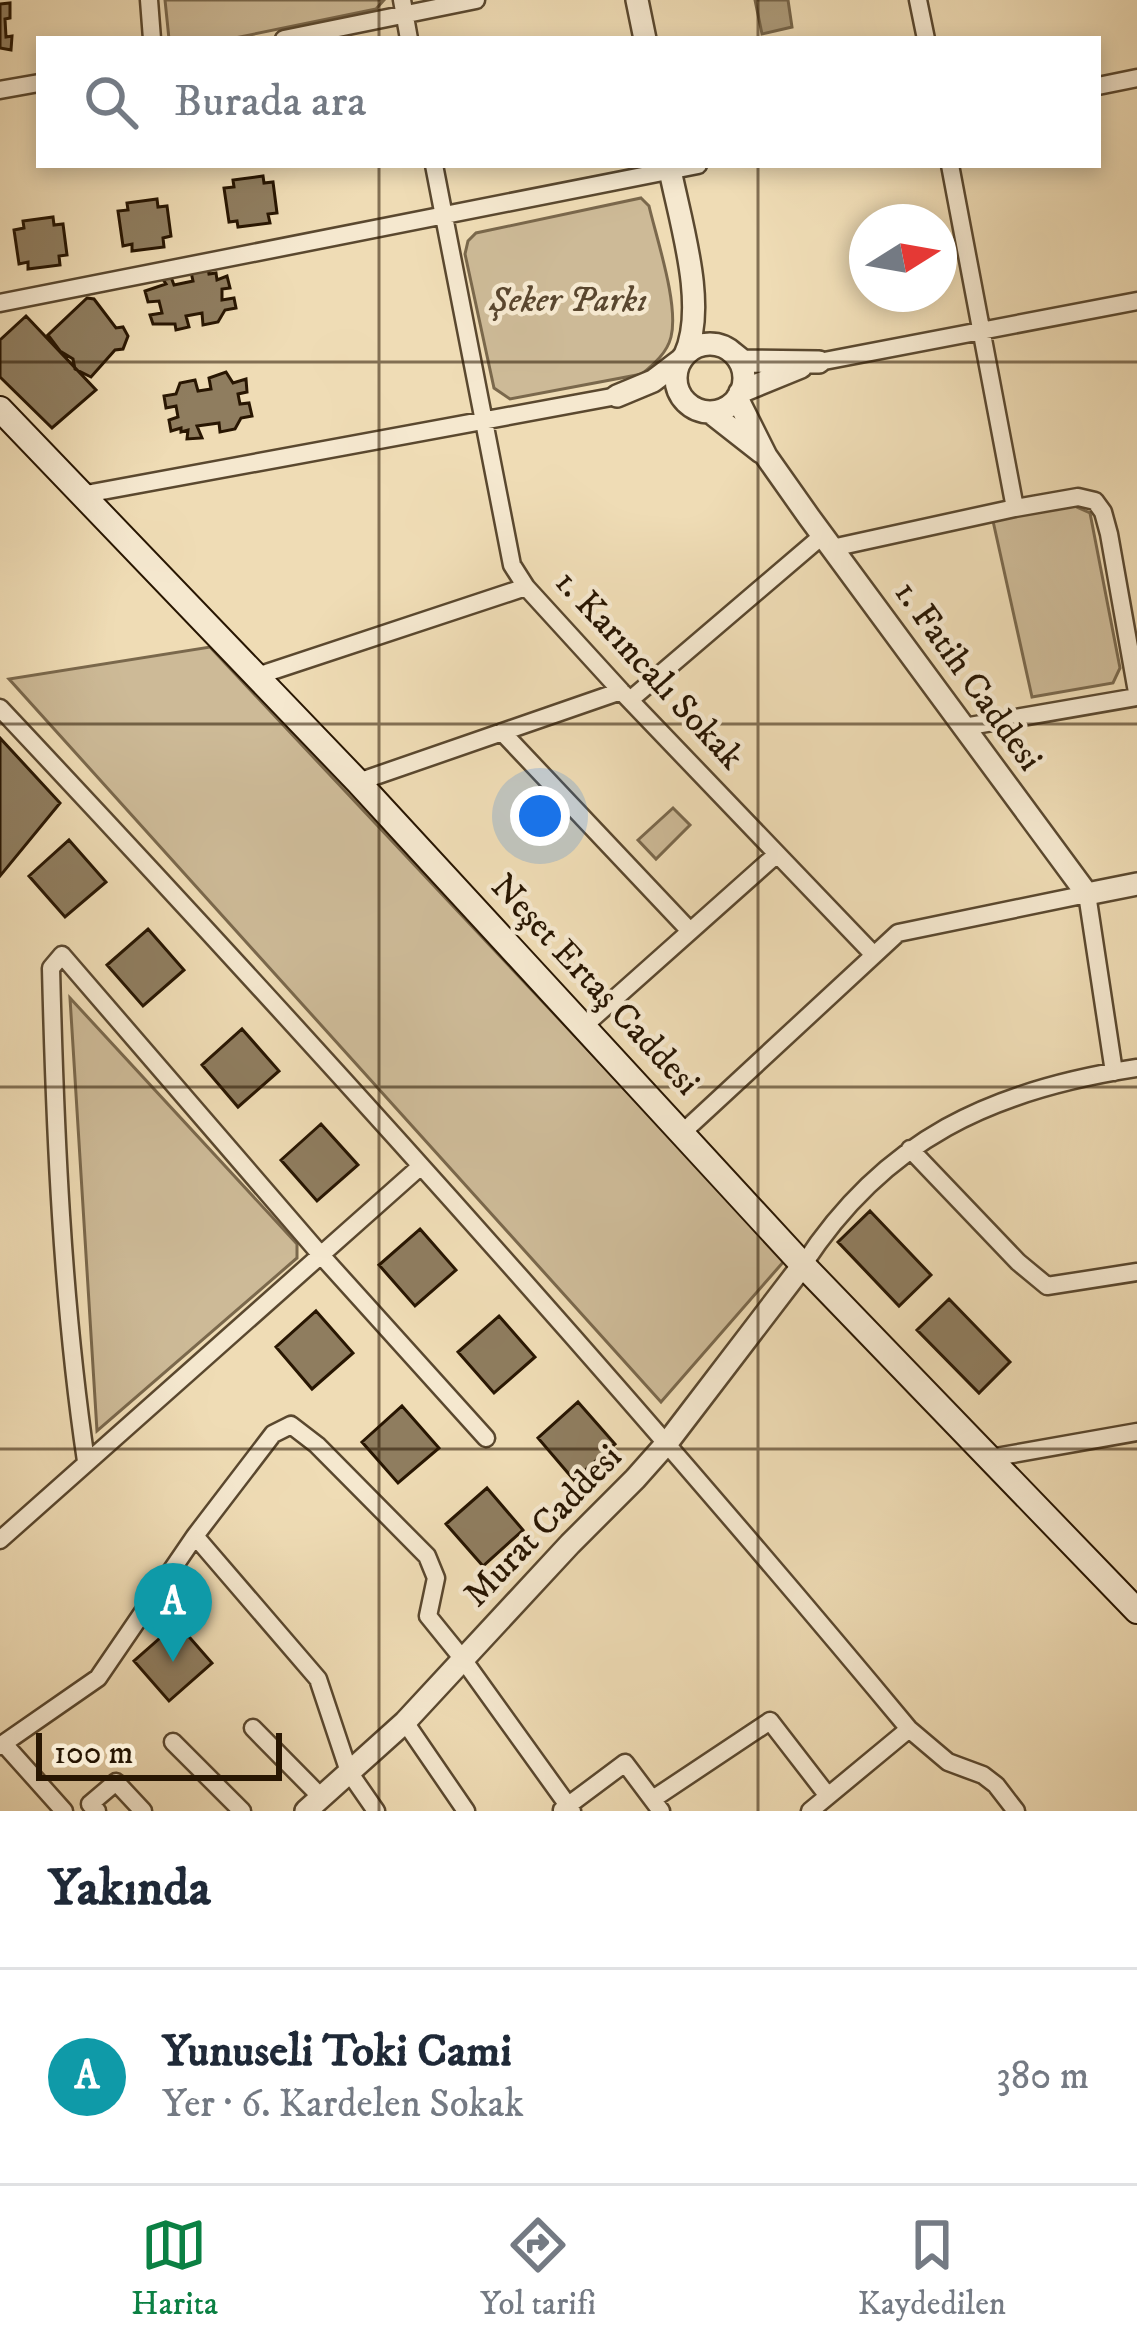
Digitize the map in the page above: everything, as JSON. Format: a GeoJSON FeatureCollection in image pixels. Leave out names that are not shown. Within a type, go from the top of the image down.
{"type":"FeatureCollection","features":[{"type":"Feature","properties":{"kind":"main road","name":"Neşet Ertaş Caddesi"},"geometry":{"type":"LineString","coordinates":[[0,409],[358,782],[803,1265],[1135,1606]]}},
{"type":"Feature","properties":{"kind":"street"},"geometry":{"type":"LineString","coordinates":[[148,0],[152,36]]}},
{"type":"Feature","properties":{"kind":"street"},"geometry":{"type":"LineString","coordinates":[[295,36],[403,7],[476,0]]}},
{"type":"Feature","properties":{"kind":"street"},"geometry":{"type":"LineString","coordinates":[[637,0],[644,36]]}},
{"type":"Feature","properties":{"kind":"street"},"geometry":{"type":"LineString","coordinates":[[918,0],[925,36]]}},
{"type":"Feature","properties":{"kind":"street"},"geometry":{"type":"LineString","coordinates":[[1101,85],[1137,78]]}},
{"type":"Feature","properties":{"kind":"street"},"geometry":{"type":"LineString","coordinates":[[0,90],[36,84]]}},
{"type":"Feature","properties":{"kind":"street","name":"1. Karıncalı Sokak"},"geometry":{"type":"LineString","coordinates":[[435,168],[512,565],[526,587],[626,695],[874,955]]}},
{"type":"Feature","properties":{"kind":"street"},"geometry":{"type":"LineString","coordinates":[[0,303],[669,168],[693,293],[692,340],[676,375],[683,400]]}},
{"type":"Feature","properties":{"kind":"street"},"geometry":{"type":"LineString","coordinates":[[951,168],[1015,508]]}},
{"type":"Feature","properties":{"kind":"street"},"geometry":{"type":"LineString","coordinates":[[693,293],[711,331],[743,371],[739,395],[766,456]]}},
{"type":"Feature","properties":{"kind":"street"},"geometry":{"type":"LineString","coordinates":[[710,412],[783,372],[819,362],[1137,301]]}},
{"type":"Feature","properties":{"kind":"street"},"geometry":{"type":"LineString","coordinates":[[86,494],[617,396],[653,381],[703,344],[728,350],[743,361],[819,362]]}},
{"type":"Feature","properties":{"kind":"street"},"geometry":{"type":"LineString","coordinates":[[617,396],[683,400],[710,412],[766,456]]}},
{"type":"Feature","properties":{"kind":"street","name":"1. Fatih Caddesi"},"geometry":{"type":"LineString","coordinates":[[766,456],[1087,894]]}},
{"type":"Feature","properties":{"kind":"street"},"geometry":{"type":"LineString","coordinates":[[358,782],[626,695],[827,542],[1078,497],[1095,501],[1103,512],[1137,694],[964,727]]}},
{"type":"Feature","properties":{"kind":"street"},"geometry":{"type":"LineString","coordinates":[[257,676],[526,587]]}},
{"type":"Feature","properties":{"kind":"street"},"geometry":{"type":"LineString","coordinates":[[0,708],[421,1166],[667,1443],[909,1729],[948,1762],[983,1775],[1016,1811]]}},
{"type":"Feature","properties":{"kind":"street"},"geometry":{"type":"LineString","coordinates":[[502,732],[690,932]]}},
{"type":"Feature","properties":{"kind":"street"},"geometry":{"type":"LineString","coordinates":[[585,1025],[777,854]]}},
{"type":"Feature","properties":{"kind":"street"},"geometry":{"type":"LineString","coordinates":[[682,1133],[898,933],[1137,884]]}},
{"type":"Feature","properties":{"kind":"street"},"geometry":{"type":"LineString","coordinates":[[1087,894],[1114,1072]]}},
{"type":"Feature","properties":{"kind":"street"},"geometry":{"type":"LineString","coordinates":[[86,1461],[76,1393],[53,1064],[51,968],[62,955],[320,1255],[486,1438]]}},
{"type":"Feature","properties":{"kind":"street"},"geometry":{"type":"LineString","coordinates":[[803,1265],[831,1222],[910,1149],[987,1105],[1026,1091],[1137,1068]]}},
{"type":"Feature","properties":{"kind":"street"},"geometry":{"type":"LineString","coordinates":[[910,1149],[1047,1286],[1137,1272]]}},
{"type":"Feature","properties":{"kind":"street"},"geometry":{"type":"LineString","coordinates":[[0,1540],[421,1166]]}},
{"type":"Feature","properties":{"kind":"street","name":"Murat Caddesi"},"geometry":{"type":"LineString","coordinates":[[313,1804],[406,1722],[667,1443],[803,1265]]}},
{"type":"Feature","properties":{"kind":"street"},"geometry":{"type":"LineString","coordinates":[[64,1811],[3,1745],[98,1678],[272,1434],[291,1425],[428,1556],[436,1578],[428,1616],[567,1809],[626,1763],[657,1805],[770,1721],[828,1796]]}},
{"type":"Feature","properties":{"kind":"street"},"geometry":{"type":"LineString","coordinates":[[990,1458],[1137,1432]]}},
{"type":"Feature","properties":{"kind":"street"},"geometry":{"type":"LineString","coordinates":[[195,1536],[318,1679],[349,1772],[376,1811]]}},
{"type":"Feature","properties":{"kind":"street"},"geometry":{"type":"LineString","coordinates":[[406,1722],[466,1811]]}},
{"type":"Feature","properties":{"kind":"street"},"geometry":{"type":"LineString","coordinates":[[254,1728],[313,1804]]}},
{"type":"Feature","properties":{"kind":"street"},"geometry":{"type":"LineString","coordinates":[[810,1811],[909,1729]]}},
{"type":"Feature","properties":{"kind":"street"},"geometry":{"type":"LineString","coordinates":[[172,1742],[242,1811]]}},
{"type":"Feature","properties":{"kind":"street"},"geometry":{"type":"LineString","coordinates":[[90,1809],[116,1782],[143,1811]]}},
{"type":"Feature","properties":{"kind":"green space"},"geometry":{"type":"Polygon","coordinates":[[[165,0],[384,0],[376,9],[245,36],[169,36],[165,0]]]}},
{"type":"Feature","properties":{"kind":"green space","name":"Şeker Parkı"},"geometry":{"type":"Polygon","coordinates":[[[641,198],[649,206],[670,290],[673,324],[663,353],[642,374],[510,399],[494,388],[465,254],[468,241],[476,233],[641,198]]]}},
{"type":"Feature","properties":{"kind":"green space"},"geometry":{"type":"Polygon","coordinates":[[[1070,504],[1090,513],[1120,668],[1113,683],[1032,697],[993,521],[1070,504]]]}},
{"type":"Feature","properties":{"kind":"green space"},"geometry":{"type":"Polygon","coordinates":[[[210,647],[785,1260],[661,1402],[9,679],[210,647]]]}},
{"type":"Feature","properties":{"kind":"green space"},"geometry":{"type":"Polygon","coordinates":[[[673,808],[690,825],[656,859],[638,840],[673,808]]]}},
{"type":"Feature","properties":{"kind":"green space"},"geometry":{"type":"Polygon","coordinates":[[[70,998],[297,1244],[297,1258],[97,1431],[70,998]]]}},
{"type":"Feature","properties":{"kind":"shaded area"},"geometry":{"type":"Polygon","coordinates":[[[755,0],[788,0],[792,27],[762,34],[755,0]]]}},
{"type":"Feature","properties":{"kind":"building"},"geometry":{"type":"Polygon","coordinates":[[[10,3],[10,18],[5,19],[6,37],[12,36],[11,50],[0,48],[0,4],[10,3]]]}},
{"type":"Feature","properties":{"kind":"building"},"geometry":{"type":"Polygon","coordinates":[[[263,176],[264,183],[273,182],[277,213],[268,214],[270,223],[238,227],[237,221],[229,222],[224,188],[234,187],[233,180],[263,176]]]}},
{"type":"Feature","properties":{"kind":"building"},"geometry":{"type":"Polygon","coordinates":[[[157,199],[158,207],[167,206],[171,236],[163,238],[164,247],[132,251],[132,244],[123,246],[118,211],[128,210],[127,203],[157,199]]]}},
{"type":"Feature","properties":{"kind":"building"},"geometry":{"type":"Polygon","coordinates":[[[53,217],[54,225],[63,224],[67,255],[59,256],[60,265],[28,269],[28,262],[19,264],[14,230],[24,228],[23,221],[53,217]]]}},
{"type":"Feature","properties":{"kind":"building"},"geometry":{"type":"Polygon","coordinates":[[[208,268],[217,280],[227,276],[230,288],[222,289],[222,300],[234,298],[236,308],[225,310],[218,322],[203,325],[202,313],[186,316],[189,327],[176,330],[175,324],[153,324],[150,315],[162,313],[159,301],[148,302],[145,291],[166,284],[162,278],[171,277],[174,285],[193,281],[191,272],[208,268]]]}},
{"type":"Feature","properties":{"kind":"building"},"geometry":{"type":"Polygon","coordinates":[[[87,298],[94,299],[128,336],[123,349],[115,350],[91,377],[75,369],[73,359],[48,335],[87,298]]]}},
{"type":"Feature","properties":{"kind":"building"},"geometry":{"type":"Polygon","coordinates":[[[26,316],[96,390],[52,428],[0,377],[0,340],[26,316]]]}},
{"type":"Feature","properties":{"kind":"building"},"geometry":{"type":"Polygon","coordinates":[[[226,372],[233,383],[246,379],[247,392],[238,394],[240,404],[249,403],[252,416],[241,418],[235,429],[220,432],[219,423],[197,426],[202,438],[187,439],[188,430],[181,432],[181,428],[171,431],[169,420],[178,417],[176,406],[166,408],[164,396],[176,394],[180,383],[195,380],[198,391],[211,389],[209,378],[226,372]]]}},
{"type":"Feature","properties":{"kind":"building"},"geometry":{"type":"Polygon","coordinates":[[[0,738],[60,803],[0,876],[0,738]]]}},
{"type":"Feature","properties":{"kind":"building"},"geometry":{"type":"Polygon","coordinates":[[[69,840],[106,882],[65,917],[29,876],[69,840]]]}},
{"type":"Feature","properties":{"kind":"building"},"geometry":{"type":"Polygon","coordinates":[[[148,929],[184,970],[143,1006],[107,965],[148,929]]]}},
{"type":"Feature","properties":{"kind":"building"},"geometry":{"type":"Polygon","coordinates":[[[242,1029],[279,1071],[238,1107],[202,1065],[242,1029]]]}},
{"type":"Feature","properties":{"kind":"building"},"geometry":{"type":"Polygon","coordinates":[[[321,1124],[358,1165],[317,1201],[281,1160],[321,1124]]]}},
{"type":"Feature","properties":{"kind":"building"},"geometry":{"type":"Polygon","coordinates":[[[870,1211],[931,1275],[899,1306],[838,1242],[870,1211]]]}},
{"type":"Feature","properties":{"kind":"building"},"geometry":{"type":"Polygon","coordinates":[[[420,1229],[456,1270],[415,1306],[379,1265],[420,1229]]]}},
{"type":"Feature","properties":{"kind":"building"},"geometry":{"type":"Polygon","coordinates":[[[949,1299],[1010,1362],[979,1393],[917,1330],[949,1299]]]}},
{"type":"Feature","properties":{"kind":"building"},"geometry":{"type":"Polygon","coordinates":[[[316,1311],[353,1353],[312,1389],[276,1347],[316,1311]]]}},
{"type":"Feature","properties":{"kind":"building"},"geometry":{"type":"Polygon","coordinates":[[[499,1316],[535,1357],[494,1393],[458,1352],[499,1316]]]}},
{"type":"Feature","properties":{"kind":"building"},"geometry":{"type":"Polygon","coordinates":[[[578,1402],[615,1444],[574,1480],[538,1438],[578,1402]]]}},
{"type":"Feature","properties":{"kind":"building"},"geometry":{"type":"Polygon","coordinates":[[[402,1406],[439,1448],[398,1483],[362,1442],[402,1406]]]}},
{"type":"Feature","properties":{"kind":"building"},"geometry":{"type":"Polygon","coordinates":[[[487,1488],[523,1530],[483,1566],[446,1524],[487,1488]]]}},
{"type":"Feature","properties":{"kind":"building"},"geometry":{"type":"Polygon","coordinates":[[[177,1623],[212,1663],[169,1701],[134,1661],[177,1623]]]}},
{"type":"Feature","properties":{"kind":"place","name":"Yunuseli Toki Cami"},"geometry":{"type":"Point","coordinates":[173,1662]}}]}
